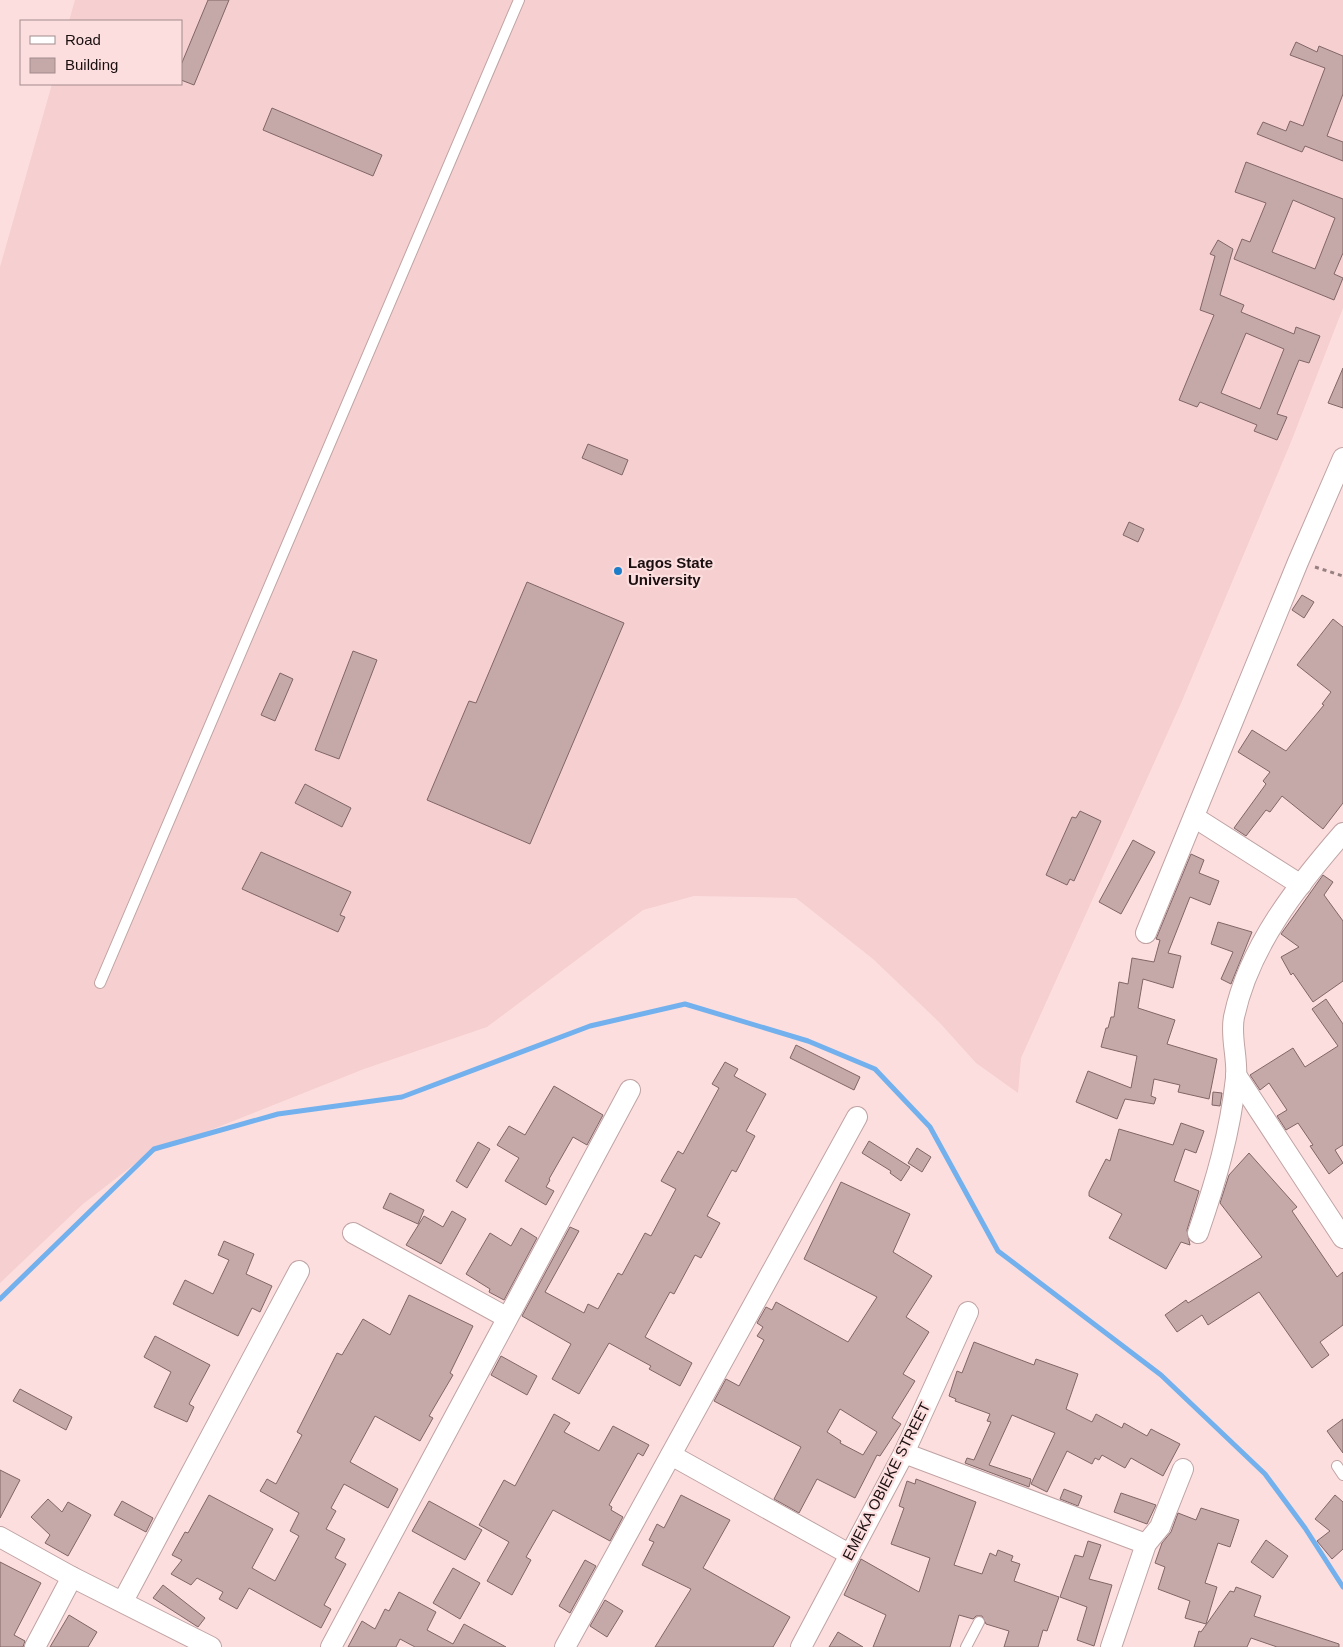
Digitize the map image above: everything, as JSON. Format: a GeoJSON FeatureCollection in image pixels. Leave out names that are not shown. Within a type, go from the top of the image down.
{"type":"FeatureCollection","features":[{"type":"Feature","properties":{"kind":"street"},"geometry":{"type":"LineString","coordinates":[[1146,933],[1298,562],[1343,458]]}},
{"type":"Feature","properties":{"kind":"street"},"geometry":{"type":"LineString","coordinates":[[1194,817],[1301,885]]}},
{"type":"Feature","properties":{"kind":"street"},"geometry":{"type":"LineString","coordinates":[[1198,1232],[1221,1164],[1236,1075],[1233,1019],[1246,979],[1265,936],[1301,885],[1340,843]]}},
{"type":"Feature","properties":{"kind":"street"},"geometry":{"type":"LineString","coordinates":[[1236,1075],[1343,1238]]}},
{"type":"Feature","properties":{"kind":"street"},"geometry":{"type":"LineString","coordinates":[[331,1647],[506,1317],[630,1090]]}},
{"type":"Feature","properties":{"kind":"street"},"geometry":{"type":"LineString","coordinates":[[565,1647],[857,1117]]}},
{"type":"Feature","properties":{"kind":"street"},"geometry":{"type":"LineString","coordinates":[[353,1233],[506,1317]]}},
{"type":"Feature","properties":{"kind":"street"},"geometry":{"type":"LineString","coordinates":[[123,1602],[299,1271]]}},
{"type":"Feature","properties":{"kind":"street","name":"EMEKA OBIEKE STREET"},"geometry":{"type":"LineString","coordinates":[[800,1647],[904,1453],[968,1312]]}},
{"type":"Feature","properties":{"kind":"street"},"geometry":{"type":"LineString","coordinates":[[904,1453],[1146,1544]]}},
{"type":"Feature","properties":{"kind":"street"},"geometry":{"type":"LineString","coordinates":[[670,1455],[849,1554]]}},
{"type":"Feature","properties":{"kind":"street"},"geometry":{"type":"LineString","coordinates":[[1111,1647],[1146,1544],[1160,1527],[1183,1469]]}},
{"type":"Feature","properties":{"kind":"street"},"geometry":{"type":"LineString","coordinates":[[0,1538],[72,1577],[211,1647]]}},
{"type":"Feature","properties":{"kind":"street"},"geometry":{"type":"LineString","coordinates":[[35,1647],[72,1577]]}},
{"type":"Feature","properties":{"kind":"lane"},"geometry":{"type":"LineString","coordinates":[[100,983],[519,0]]}},
{"type":"Feature","properties":{"kind":"lane"},"geometry":{"type":"LineString","coordinates":[[966,1647],[980,1622]]}},
{"type":"Feature","properties":{"kind":"path"},"geometry":{"type":"LineString","coordinates":[[1298,562],[1343,576]]}},
{"type":"Feature","properties":{"kind":"shaded area","name":"Lagos State University"},"geometry":{"type":"Polygon","coordinates":[[[75,0],[1343,0],[1343,308],[1291,442],[1182,701],[1021,1058],[1018,1093],[976,1063],[939,1022],[873,959],[796,898],[694,896],[643,910],[487,1027],[364,1069],[145,1156],[83,1204],[0,1283],[0,267],[52,85],[182,85],[182,20],[69,20],[75,0]]]}},
{"type":"Feature","properties":{"kind":"building"},"geometry":{"type":"Polygon","coordinates":[[[208,0],[229,0],[194,85],[182,80],[182,63],[208,0]]]}},
{"type":"Feature","properties":{"kind":"building"},"geometry":{"type":"Polygon","coordinates":[[[1296,42],[1317,52],[1319,46],[1343,56],[1343,94],[1327,136],[1343,142],[1343,161],[1305,146],[1302,152],[1257,134],[1263,122],[1286,131],[1290,121],[1303,126],[1325,68],[1290,55],[1296,42]]]}},
{"type":"Feature","properties":{"kind":"building"},"geometry":{"type":"Polygon","coordinates":[[[272,108],[382,155],[373,176],[263,130],[272,108]]]}},
{"type":"Feature","properties":{"kind":"building"},"geometry":{"type":"Polygon","coordinates":[[[1246,162],[1343,199],[1343,253],[1334,274],[1343,278],[1334,300],[1234,259],[1242,239],[1250,242],[1266,203],[1235,192],[1246,162]],[[1293,200],[1272,252],[1315,269],[1335,218],[1293,200]]]}},
{"type":"Feature","properties":{"kind":"building"},"geometry":{"type":"Polygon","coordinates":[[[1218,240],[1233,249],[1220,295],[1244,305],[1241,312],[1294,334],[1296,327],[1320,336],[1309,363],[1299,360],[1277,414],[1287,417],[1277,440],[1254,431],[1257,425],[1200,402],[1197,407],[1179,400],[1214,315],[1200,310],[1215,256],[1210,254],[1218,240]],[[1246,333],[1221,393],[1260,409],[1284,349],[1246,333]]]}},
{"type":"Feature","properties":{"kind":"building"},"geometry":{"type":"Polygon","coordinates":[[[1343,368],[1343,408],[1328,403],[1343,368]]]}},
{"type":"Feature","properties":{"kind":"building"},"geometry":{"type":"Polygon","coordinates":[[[588,444],[628,460],[622,475],[582,458],[588,444]]]}},
{"type":"Feature","properties":{"kind":"building"},"geometry":{"type":"Polygon","coordinates":[[[1129,522],[1144,529],[1138,542],[1123,535],[1129,522]]]}},
{"type":"Feature","properties":{"kind":"building"},"geometry":{"type":"Polygon","coordinates":[[[527,582],[624,623],[530,844],[427,800],[469,701],[476,703],[527,582]]]}},
{"type":"Feature","properties":{"kind":"building"},"geometry":{"type":"Polygon","coordinates":[[[1302,595],[1314,602],[1304,618],[1292,610],[1302,595]]]}},
{"type":"Feature","properties":{"kind":"building"},"geometry":{"type":"Polygon","coordinates":[[[1333,619],[1343,627],[1343,803],[1323,829],[1282,796],[1270,812],[1266,810],[1246,836],[1234,828],[1266,784],[1263,781],[1270,772],[1238,752],[1252,730],[1286,751],[1324,705],[1322,704],[1331,692],[1297,665],[1333,619]]]}},
{"type":"Feature","properties":{"kind":"building"},"geometry":{"type":"Polygon","coordinates":[[[353,651],[377,660],[339,759],[315,750],[353,651]]]}},
{"type":"Feature","properties":{"kind":"building"},"geometry":{"type":"Polygon","coordinates":[[[280,673],[293,679],[275,721],[261,715],[280,673]]]}},
{"type":"Feature","properties":{"kind":"building"},"geometry":{"type":"Polygon","coordinates":[[[305,784],[351,808],[342,827],[295,803],[305,784]]]}},
{"type":"Feature","properties":{"kind":"building"},"geometry":{"type":"Polygon","coordinates":[[[1080,811],[1101,821],[1074,881],[1070,879],[1067,885],[1046,875],[1072,817],[1076,818],[1080,811]]]}},
{"type":"Feature","properties":{"kind":"building"},"geometry":{"type":"Polygon","coordinates":[[[1133,840],[1155,852],[1121,914],[1099,902],[1133,840]]]}},
{"type":"Feature","properties":{"kind":"building"},"geometry":{"type":"Polygon","coordinates":[[[261,852],[351,892],[340,915],[345,917],[338,932],[242,889],[261,852]]]}},
{"type":"Feature","properties":{"kind":"building"},"geometry":{"type":"Polygon","coordinates":[[[1191,854],[1204,860],[1199,873],[1219,881],[1210,905],[1190,897],[1168,953],[1181,956],[1173,988],[1143,979],[1138,1008],[1175,1020],[1167,1044],[1217,1059],[1209,1099],[1178,1092],[1180,1085],[1154,1079],[1151,1096],[1156,1098],[1154,1104],[1125,1099],[1117,1119],[1076,1102],[1088,1071],[1131,1088],[1137,1056],[1101,1047],[1106,1028],[1108,1028],[1111,1017],[1114,1017],[1119,982],[1128,984],[1132,958],[1154,962],[1160,940],[1156,939],[1191,854]]]}},
{"type":"Feature","properties":{"kind":"building"},"geometry":{"type":"Polygon","coordinates":[[[1323,875],[1333,882],[1324,895],[1343,921],[1343,981],[1313,1002],[1293,973],[1291,975],[1281,957],[1299,947],[1281,934],[1323,875]]]}},
{"type":"Feature","properties":{"kind":"building"},"geometry":{"type":"Polygon","coordinates":[[[1218,922],[1252,932],[1231,984],[1221,979],[1233,952],[1211,944],[1218,922]]]}},
{"type":"Feature","properties":{"kind":"building"},"geometry":{"type":"Polygon","coordinates":[[[1326,999],[1343,1024],[1343,1145],[1335,1150],[1343,1163],[1329,1174],[1310,1146],[1313,1145],[1298,1123],[1286,1130],[1277,1116],[1287,1110],[1269,1083],[1260,1090],[1250,1075],[1293,1048],[1305,1067],[1338,1046],[1312,1009],[1326,999]]]}},
{"type":"Feature","properties":{"kind":"building"},"geometry":{"type":"Polygon","coordinates":[[[796,1045],[860,1077],[854,1090],[790,1058],[796,1045]]]}},
{"type":"Feature","properties":{"kind":"building"},"geometry":{"type":"Polygon","coordinates":[[[725,1062],[738,1069],[734,1076],[766,1094],[746,1131],[755,1136],[736,1172],[732,1170],[707,1216],[720,1223],[701,1258],[695,1255],[674,1294],[670,1292],[645,1337],[692,1363],[680,1386],[649,1369],[651,1366],[609,1343],[579,1394],[552,1379],[571,1344],[522,1316],[570,1227],[579,1231],[545,1292],[584,1313],[588,1304],[598,1309],[618,1273],[622,1275],[645,1233],[651,1236],[676,1189],[661,1181],[678,1151],[683,1154],[719,1088],[712,1084],[725,1062]]]}},
{"type":"Feature","properties":{"kind":"building"},"geometry":{"type":"Polygon","coordinates":[[[554,1086],[603,1115],[587,1145],[573,1137],[549,1179],[546,1187],[554,1191],[546,1205],[505,1181],[519,1158],[497,1145],[509,1126],[525,1135],[554,1086]]]}},
{"type":"Feature","properties":{"kind":"building"},"geometry":{"type":"Polygon","coordinates":[[[1213,1092],[1222,1093],[1220,1106],[1212,1105],[1213,1092]]]}},
{"type":"Feature","properties":{"kind":"building"},"geometry":{"type":"Polygon","coordinates":[[[1181,1123],[1204,1131],[1196,1153],[1185,1149],[1174,1181],[1199,1191],[1187,1230],[1190,1245],[1181,1242],[1166,1269],[1109,1238],[1122,1214],[1089,1196],[1089,1192],[1106,1159],[1110,1161],[1119,1129],[1173,1145],[1181,1123]]]}},
{"type":"Feature","properties":{"kind":"building"},"geometry":{"type":"Polygon","coordinates":[[[869,1141],[910,1167],[901,1181],[890,1173],[891,1171],[862,1153],[869,1141]]]}},
{"type":"Feature","properties":{"kind":"building"},"geometry":{"type":"Polygon","coordinates":[[[478,1142],[490,1149],[467,1188],[456,1181],[478,1142]]]}},
{"type":"Feature","properties":{"kind":"building"},"geometry":{"type":"Polygon","coordinates":[[[917,1148],[931,1157],[922,1172],[908,1163],[917,1148]]]}},
{"type":"Feature","properties":{"kind":"building"},"geometry":{"type":"Polygon","coordinates":[[[1249,1153],[1297,1207],[1292,1211],[1337,1277],[1343,1272],[1343,1325],[1320,1342],[1329,1355],[1312,1368],[1259,1292],[1208,1325],[1202,1315],[1177,1332],[1165,1315],[1186,1300],[1188,1303],[1262,1257],[1220,1203],[1229,1175],[1249,1153]]]}},
{"type":"Feature","properties":{"kind":"building"},"geometry":{"type":"Polygon","coordinates":[[[841,1182],[910,1214],[893,1252],[932,1276],[906,1317],[929,1332],[903,1374],[915,1381],[892,1418],[901,1424],[880,1456],[877,1455],[855,1498],[817,1479],[799,1513],[774,1499],[801,1447],[714,1401],[726,1379],[739,1386],[764,1340],[757,1336],[763,1327],[757,1323],[766,1307],[772,1310],[776,1302],[848,1342],[877,1297],[804,1259],[841,1182]],[[840,1409],[827,1432],[841,1441],[840,1443],[863,1455],[877,1432],[840,1409]]]}},
{"type":"Feature","properties":{"kind":"building"},"geometry":{"type":"Polygon","coordinates":[[[390,1193],[424,1210],[418,1224],[383,1208],[390,1193]]]}},
{"type":"Feature","properties":{"kind":"building"},"geometry":{"type":"Polygon","coordinates":[[[452,1211],[466,1219],[441,1264],[406,1245],[424,1216],[443,1227],[452,1211]]]}},
{"type":"Feature","properties":{"kind":"building"},"geometry":{"type":"Polygon","coordinates":[[[521,1228],[537,1238],[504,1300],[489,1292],[490,1289],[466,1274],[490,1233],[511,1246],[521,1228]]]}},
{"type":"Feature","properties":{"kind":"building"},"geometry":{"type":"Polygon","coordinates":[[[224,1241],[254,1254],[246,1274],[272,1286],[260,1312],[252,1308],[238,1336],[173,1304],[185,1280],[213,1294],[229,1260],[218,1255],[224,1241]]]}},
{"type":"Feature","properties":{"kind":"building"},"geometry":{"type":"Polygon","coordinates":[[[409,1295],[473,1326],[450,1373],[453,1375],[429,1416],[433,1418],[420,1441],[375,1416],[350,1462],[398,1489],[388,1508],[344,1484],[331,1508],[336,1511],[326,1529],[345,1539],[335,1558],[346,1564],[324,1605],[331,1609],[321,1628],[249,1588],[237,1609],[219,1599],[223,1592],[197,1578],[191,1585],[171,1574],[182,1560],[172,1555],[185,1532],[188,1533],[209,1495],[273,1529],[252,1568],[275,1581],[299,1536],[290,1531],[299,1513],[260,1491],[267,1479],[276,1484],[302,1435],[297,1432],[337,1353],[342,1355],[363,1319],[390,1335],[409,1295]]]}},
{"type":"Feature","properties":{"kind":"building"},"geometry":{"type":"Polygon","coordinates":[[[155,1336],[210,1365],[189,1404],[194,1407],[187,1422],[154,1407],[171,1372],[144,1357],[155,1336]]]}},
{"type":"Feature","properties":{"kind":"building"},"geometry":{"type":"Polygon","coordinates":[[[974,1342],[1034,1365],[1036,1359],[1078,1374],[1066,1409],[1092,1422],[1096,1414],[1122,1428],[1124,1423],[1147,1436],[1151,1429],[1180,1444],[1163,1476],[1131,1458],[1125,1468],[1102,1455],[1099,1460],[1095,1458],[1092,1464],[1067,1451],[1047,1492],[1031,1484],[1055,1433],[1012,1415],[989,1465],[1031,1479],[1029,1487],[965,1463],[967,1458],[974,1460],[991,1422],[987,1421],[990,1414],[955,1401],[956,1399],[949,1396],[957,1371],[962,1373],[974,1342]]]}},
{"type":"Feature","properties":{"kind":"building"},"geometry":{"type":"Polygon","coordinates":[[[501,1356],[537,1376],[527,1395],[491,1375],[501,1356]]]}},
{"type":"Feature","properties":{"kind":"building"},"geometry":{"type":"Polygon","coordinates":[[[20,1389],[72,1417],[66,1430],[13,1401],[20,1389]]]}},
{"type":"Feature","properties":{"kind":"building"},"geometry":{"type":"Polygon","coordinates":[[[554,1414],[570,1423],[564,1432],[599,1451],[613,1426],[649,1445],[643,1456],[638,1453],[609,1505],[612,1507],[611,1510],[623,1517],[610,1541],[553,1510],[526,1557],[531,1560],[512,1595],[487,1581],[509,1542],[479,1525],[504,1480],[515,1486],[554,1414]]]}},
{"type":"Feature","properties":{"kind":"building"},"geometry":{"type":"Polygon","coordinates":[[[1343,1419],[1343,1453],[1327,1431],[1343,1419]]]}},
{"type":"Feature","properties":{"kind":"building"},"geometry":{"type":"Polygon","coordinates":[[[0,1470],[20,1480],[0,1518],[0,1470]]]}},
{"type":"Feature","properties":{"kind":"building"},"geometry":{"type":"Polygon","coordinates":[[[916,1479],[976,1502],[954,1565],[982,1574],[990,1553],[996,1556],[998,1550],[1013,1556],[1011,1561],[1020,1564],[1014,1581],[1059,1597],[1047,1631],[1043,1630],[1038,1647],[1004,1647],[1009,1631],[986,1624],[982,1616],[976,1616],[973,1619],[959,1615],[950,1647],[873,1647],[886,1615],[844,1595],[861,1559],[919,1592],[930,1558],[891,1544],[904,1508],[899,1506],[907,1481],[915,1484],[916,1479]]]}},
{"type":"Feature","properties":{"kind":"building"},"geometry":{"type":"Polygon","coordinates":[[[1064,1489],[1082,1496],[1078,1506],[1060,1499],[1064,1489]]]}},
{"type":"Feature","properties":{"kind":"building"},"geometry":{"type":"Polygon","coordinates":[[[1121,1493],[1156,1505],[1147,1524],[1114,1512],[1121,1493]]]}},
{"type":"Feature","properties":{"kind":"building"},"geometry":{"type":"Polygon","coordinates":[[[681,1495],[730,1520],[703,1568],[790,1617],[773,1647],[655,1647],[691,1589],[642,1565],[654,1542],[649,1540],[657,1524],[664,1528],[681,1495]]]}},
{"type":"Feature","properties":{"kind":"building"},"geometry":{"type":"Polygon","coordinates":[[[1335,1495],[1343,1502],[1343,1549],[1332,1559],[1317,1541],[1330,1531],[1315,1519],[1335,1495]]]}},
{"type":"Feature","properties":{"kind":"building"},"geometry":{"type":"Polygon","coordinates":[[[48,1499],[62,1512],[68,1502],[91,1515],[68,1556],[45,1543],[50,1535],[31,1517],[48,1499]]]}},
{"type":"Feature","properties":{"kind":"building"},"geometry":{"type":"Polygon","coordinates":[[[122,1501],[153,1518],[146,1532],[114,1515],[122,1501]]]}},
{"type":"Feature","properties":{"kind":"building"},"geometry":{"type":"Polygon","coordinates":[[[429,1501],[482,1530],[465,1560],[412,1531],[429,1501]]]}},
{"type":"Feature","properties":{"kind":"building"},"geometry":{"type":"Polygon","coordinates":[[[1201,1508],[1239,1520],[1230,1547],[1218,1543],[1205,1583],[1217,1587],[1206,1624],[1185,1618],[1190,1601],[1158,1589],[1165,1567],[1155,1563],[1162,1543],[1171,1532],[1178,1513],[1196,1520],[1201,1508]]]}},
{"type":"Feature","properties":{"kind":"building"},"geometry":{"type":"Polygon","coordinates":[[[1266,1540],[1288,1556],[1273,1578],[1251,1562],[1266,1540]]]}},
{"type":"Feature","properties":{"kind":"building"},"geometry":{"type":"Polygon","coordinates":[[[1088,1541],[1101,1545],[1089,1579],[1112,1585],[1094,1646],[1077,1640],[1087,1607],[1060,1597],[1075,1555],[1083,1557],[1088,1541]]]}},
{"type":"Feature","properties":{"kind":"building"},"geometry":{"type":"Polygon","coordinates":[[[585,1560],[596,1566],[570,1613],[559,1606],[585,1560]]]}},
{"type":"Feature","properties":{"kind":"building"},"geometry":{"type":"Polygon","coordinates":[[[0,1562],[41,1583],[14,1635],[25,1641],[23,1647],[0,1647],[0,1562]]]}},
{"type":"Feature","properties":{"kind":"building"},"geometry":{"type":"Polygon","coordinates":[[[453,1568],[480,1583],[460,1619],[433,1603],[453,1568]]]}},
{"type":"Feature","properties":{"kind":"building"},"geometry":{"type":"Polygon","coordinates":[[[163,1585],[205,1618],[198,1627],[153,1598],[163,1585]]]}},
{"type":"Feature","properties":{"kind":"building"},"geometry":{"type":"Polygon","coordinates":[[[1236,1587],[1261,1596],[1254,1616],[1339,1644],[1339,1647],[1277,1647],[1251,1638],[1247,1647],[1194,1647],[1199,1631],[1201,1632],[1230,1591],[1234,1592],[1236,1587]]]}},
{"type":"Feature","properties":{"kind":"building"},"geometry":{"type":"Polygon","coordinates":[[[399,1592],[436,1612],[427,1630],[453,1644],[464,1624],[506,1647],[415,1647],[400,1639],[396,1647],[348,1647],[362,1621],[375,1629],[385,1609],[389,1611],[399,1592]]]}},
{"type":"Feature","properties":{"kind":"building"},"geometry":{"type":"Polygon","coordinates":[[[605,1600],[623,1611],[607,1637],[590,1626],[605,1600]]]}},
{"type":"Feature","properties":{"kind":"building"},"geometry":{"type":"Polygon","coordinates":[[[69,1615],[97,1632],[88,1647],[50,1647],[69,1615]]]}},
{"type":"Feature","properties":{"kind":"building"},"geometry":{"type":"Polygon","coordinates":[[[838,1632],[863,1647],[829,1647],[838,1632]]]}},
{"type":"Feature","properties":{"kind":"waterway"},"geometry":{"type":"LineString","coordinates":[[0,1299],[154,1149],[278,1114],[402,1097],[590,1026],[685,1004],[808,1041],[875,1069],[930,1127],[998,1251],[1161,1375],[1265,1474],[1305,1528],[1343,1587]]}},
{"type":"Feature","properties":{"kind":"place","name":"Lagos State University"},"geometry":{"type":"Point","coordinates":[618,571]}}]}
